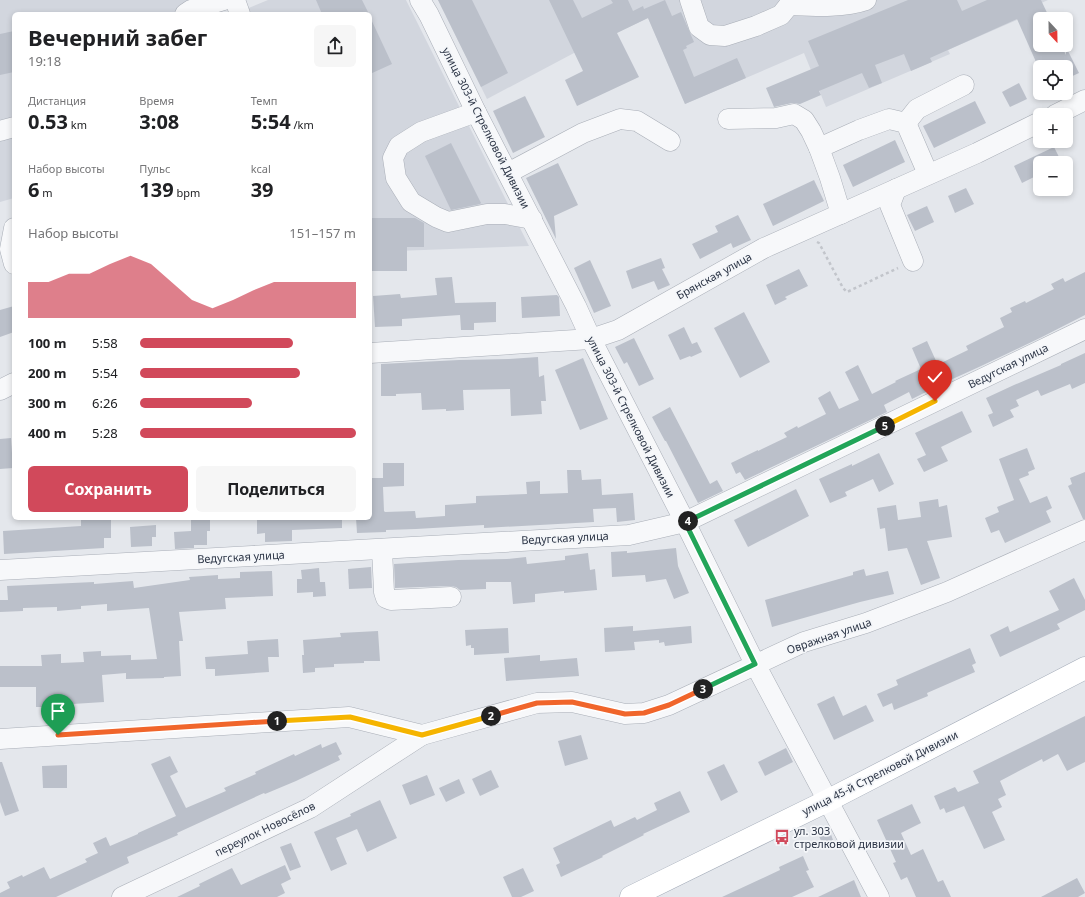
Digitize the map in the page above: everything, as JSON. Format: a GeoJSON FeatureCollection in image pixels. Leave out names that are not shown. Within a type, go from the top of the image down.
{"type":"FeatureCollection","features":[{"type":"Feature","properties":{"kind":"main road","name":"улица 45-й Стрелковой Дивизии"},"geometry":{"type":"LineString","coordinates":[[631,897],[827,801],[1085,668]]}},
{"type":"Feature","properties":{"kind":"street"},"geometry":{"type":"LineString","coordinates":[[188,12],[224,0]]}},
{"type":"Feature","properties":{"kind":"street"},"geometry":{"type":"LineString","coordinates":[[235,0],[239,12]]}},
{"type":"Feature","properties":{"kind":"street","name":"улица 303-й Стрелковой Дивизии"},"geometry":{"type":"LineString","coordinates":[[420,0],[429,15],[476,112],[532,219],[591,339],[685,522],[755,664],[879,897]]}},
{"type":"Feature","properties":{"kind":"street"},"geometry":{"type":"LineString","coordinates":[[690,0],[699,28],[710,35],[725,36],[756,26],[781,15],[789,3],[825,6],[858,3],[866,0]]}},
{"type":"Feature","properties":{"kind":"street"},"geometry":{"type":"LineString","coordinates":[[906,123],[917,109],[964,85]]}},
{"type":"Feature","properties":{"kind":"street"},"geometry":{"type":"LineString","coordinates":[[1068,108],[1085,100]]}},
{"type":"Feature","properties":{"kind":"street"},"geometry":{"type":"LineString","coordinates":[[476,112],[421,132],[399,146],[393,158],[396,178],[411,202],[436,217],[448,222],[487,214],[505,214],[532,219]]}},
{"type":"Feature","properties":{"kind":"street"},"geometry":{"type":"LineString","coordinates":[[728,120],[776,118],[794,114],[804,120],[819,148],[841,214]]}},
{"type":"Feature","properties":{"kind":"street"},"geometry":{"type":"LineString","coordinates":[[508,173],[583,133],[620,118],[637,121],[670,141]]}},
{"type":"Feature","properties":{"kind":"street"},"geometry":{"type":"LineString","coordinates":[[819,148],[859,130],[890,119],[906,123]]}},
{"type":"Feature","properties":{"kind":"street"},"geometry":{"type":"LineString","coordinates":[[906,123],[928,174]]}},
{"type":"Feature","properties":{"kind":"street","name":"Брянская улица"},"geometry":{"type":"LineString","coordinates":[[372,353],[591,339],[618,330],[764,248],[976,153],[1033,125]]}},
{"type":"Feature","properties":{"kind":"street"},"geometry":{"type":"LineString","coordinates":[[0,131],[12,128]]}},
{"type":"Feature","properties":{"kind":"street"},"geometry":{"type":"LineString","coordinates":[[896,189],[890,205],[913,260]]}},
{"type":"Feature","properties":{"kind":"street"},"geometry":{"type":"LineString","coordinates":[[8,254],[12,237]]}},
{"type":"Feature","properties":{"kind":"street","name":"Ведугская улица"},"geometry":{"type":"LineString","coordinates":[[0,570],[628,535],[685,522],[1085,329]]}},
{"type":"Feature","properties":{"kind":"street"},"geometry":{"type":"LineString","coordinates":[[0,390],[12,384]]}},
{"type":"Feature","properties":{"kind":"street","name":"Овражная улица"},"geometry":{"type":"LineString","coordinates":[[0,739],[350,717],[422,735],[537,703],[572,702],[625,714],[644,713],[669,705],[804,642],[866,623],[948,592],[1085,530]]}},
{"type":"Feature","properties":{"kind":"street"},"geometry":{"type":"LineString","coordinates":[[382,549],[384,592],[386,598],[391,600],[451,597]]}},
{"type":"Feature","properties":{"kind":"street","name":"переулок Новосёлов"},"geometry":{"type":"LineString","coordinates":[[122,897],[310,808],[422,735]]}},
{"type":"Feature","properties":{"kind":"path"},"geometry":{"type":"LineString","coordinates":[[794,234],[819,243],[843,288],[847,292],[913,260]]}},
{"type":"Feature","properties":{"kind":"shaded area"},"geometry":{"type":"Polygon","coordinates":[[[0,0],[188,0],[191,12],[12,12],[12,199],[0,202],[0,0]]]}},
{"type":"Feature","properties":{"kind":"shaded area"},"geometry":{"type":"Polygon","coordinates":[[[268,0],[406,0],[529,246],[372,252],[372,12],[239,12],[268,0]]]}},
{"type":"Feature","properties":{"kind":"shaded area"},"geometry":{"type":"Polygon","coordinates":[[[438,0],[1048,0],[1017,14],[1019,19],[948,50],[950,54],[826,107],[804,53],[685,104],[648,18],[574,53],[487,99],[438,0]]]}},
{"type":"Feature","properties":{"kind":"building"},"geometry":{"type":"Polygon","coordinates":[[[316,0],[362,0],[368,12],[321,12],[316,0]]]}},
{"type":"Feature","properties":{"kind":"building"},"geometry":{"type":"Polygon","coordinates":[[[438,0],[472,0],[508,73],[481,87],[438,0]]]}},
{"type":"Feature","properties":{"kind":"building"},"geometry":{"type":"Polygon","coordinates":[[[549,0],[573,0],[582,18],[613,3],[611,0],[628,0],[633,11],[643,6],[644,9],[665,0],[672,16],[681,12],[694,42],[686,46],[687,48],[683,50],[694,77],[737,58],[746,78],[685,104],[648,18],[617,33],[639,77],[577,106],[565,80],[583,71],[549,0]]]}},
{"type":"Feature","properties":{"kind":"building"},"geometry":{"type":"Polygon","coordinates":[[[908,0],[957,0],[962,11],[987,0],[1041,0],[1047,12],[1033,12],[1033,52],[1064,52],[1066,55],[1066,52],[1068,52],[1072,60],[1035,60],[1017,19],[930,58],[932,62],[911,71],[904,54],[875,65],[882,83],[869,88],[862,73],[819,91],[821,95],[800,104],[792,103],[774,107],[766,88],[819,66],[808,41],[908,0]]]}},
{"type":"Feature","properties":{"kind":"building"},"geometry":{"type":"Polygon","coordinates":[[[372,21],[392,64],[372,73],[372,21]]]}},
{"type":"Feature","properties":{"kind":"building"},"geometry":{"type":"Polygon","coordinates":[[[12,31],[12,72],[0,75],[0,34],[12,31]]]}},
{"type":"Feature","properties":{"kind":"building"},"geometry":{"type":"Polygon","coordinates":[[[1073,61],[1079,73],[1073,76],[1073,61]]]}},
{"type":"Feature","properties":{"kind":"building"},"geometry":{"type":"Polygon","coordinates":[[[1019,83],[1027,99],[1010,107],[1002,92],[1019,83]]]}},
{"type":"Feature","properties":{"kind":"building"},"geometry":{"type":"Polygon","coordinates":[[[525,96],[545,137],[513,153],[493,111],[525,96]]]}},
{"type":"Feature","properties":{"kind":"building"},"geometry":{"type":"Polygon","coordinates":[[[975,101],[986,123],[934,148],[923,126],[975,101]]]}},
{"type":"Feature","properties":{"kind":"building"},"geometry":{"type":"Polygon","coordinates":[[[895,140],[905,162],[853,187],[843,165],[895,140]]]}},
{"type":"Feature","properties":{"kind":"building"},"geometry":{"type":"Polygon","coordinates":[[[451,143],[481,203],[480,204],[451,210],[425,156],[451,143]]]}},
{"type":"Feature","properties":{"kind":"building"},"geometry":{"type":"Polygon","coordinates":[[[1054,148],[1058,156],[1035,156],[1054,148]]]}},
{"type":"Feature","properties":{"kind":"building"},"geometry":{"type":"Polygon","coordinates":[[[1033,157],[1033,178],[1022,183],[1014,166],[1033,157]]]}},
{"type":"Feature","properties":{"kind":"building"},"geometry":{"type":"Polygon","coordinates":[[[558,163],[578,205],[554,216],[556,239],[526,178],[558,163]]]}},
{"type":"Feature","properties":{"kind":"building"},"geometry":{"type":"Polygon","coordinates":[[[814,180],[824,201],[773,226],[763,204],[814,180]]]}},
{"type":"Feature","properties":{"kind":"building"},"geometry":{"type":"Polygon","coordinates":[[[966,188],[974,204],[955,213],[948,196],[966,188]]]}},
{"type":"Feature","properties":{"kind":"building"},"geometry":{"type":"Polygon","coordinates":[[[927,206],[934,222],[915,231],[907,215],[927,206]]]}},
{"type":"Feature","properties":{"kind":"building"},"geometry":{"type":"Polygon","coordinates":[[[738,215],[751,240],[733,248],[731,243],[700,259],[692,244],[718,232],[715,226],[738,215]]]}},
{"type":"Feature","properties":{"kind":"building"},"geometry":{"type":"Polygon","coordinates":[[[372,218],[415,218],[424,223],[424,247],[407,247],[407,271],[372,271],[372,218]]]}},
{"type":"Feature","properties":{"kind":"building"},"geometry":{"type":"Polygon","coordinates":[[[661,258],[665,268],[662,269],[670,285],[658,290],[654,281],[632,289],[626,271],[661,258]]]}},
{"type":"Feature","properties":{"kind":"building"},"geometry":{"type":"Polygon","coordinates":[[[590,260],[611,306],[594,313],[574,268],[590,260]]]}},
{"type":"Feature","properties":{"kind":"building"},"geometry":{"type":"Polygon","coordinates":[[[799,269],[808,286],[785,297],[787,299],[775,305],[766,285],[799,269]]]}},
{"type":"Feature","properties":{"kind":"building"},"geometry":{"type":"Polygon","coordinates":[[[1085,272],[1085,315],[912,399],[909,392],[884,405],[887,412],[745,480],[740,472],[736,474],[731,463],[787,437],[784,433],[797,426],[798,428],[826,414],[818,398],[830,391],[839,409],[859,400],[845,372],[858,365],[872,394],[921,369],[912,348],[927,341],[937,363],[940,361],[941,363],[968,350],[966,346],[1004,327],[1000,318],[1012,312],[1010,308],[1025,301],[1026,303],[1054,289],[1051,284],[1063,278],[1065,282],[1085,272]]]}},
{"type":"Feature","properties":{"kind":"building"},"geometry":{"type":"Polygon","coordinates":[[[452,277],[455,303],[496,302],[496,322],[474,323],[474,330],[461,330],[460,315],[402,319],[402,326],[375,327],[373,296],[400,294],[401,298],[437,295],[435,278],[452,277]]]}},
{"type":"Feature","properties":{"kind":"building"},"geometry":{"type":"Polygon","coordinates":[[[557,295],[559,297],[560,316],[522,318],[521,297],[557,295]]]}},
{"type":"Feature","properties":{"kind":"building"},"geometry":{"type":"Polygon","coordinates":[[[12,307],[12,333],[0,337],[0,310],[12,307]]]}},
{"type":"Feature","properties":{"kind":"building"},"geometry":{"type":"Polygon","coordinates":[[[744,312],[770,362],[740,378],[714,328],[744,312]]]}},
{"type":"Feature","properties":{"kind":"building"},"geometry":{"type":"Polygon","coordinates":[[[684,327],[692,344],[697,342],[702,352],[680,360],[668,335],[684,327]]]}},
{"type":"Feature","properties":{"kind":"building"},"geometry":{"type":"Polygon","coordinates":[[[634,338],[654,379],[639,386],[627,362],[624,364],[615,347],[634,338]]]}},
{"type":"Feature","properties":{"kind":"building"},"geometry":{"type":"Polygon","coordinates":[[[1085,353],[1085,383],[1072,389],[1070,384],[1041,396],[1038,390],[1016,400],[1019,406],[1010,410],[1014,417],[993,427],[988,415],[993,413],[986,398],[1085,353]]]}},
{"type":"Feature","properties":{"kind":"building"},"geometry":{"type":"Polygon","coordinates":[[[538,357],[539,377],[544,375],[546,401],[541,401],[542,414],[511,416],[510,389],[463,390],[464,410],[446,411],[446,409],[422,410],[421,393],[381,396],[381,364],[538,357]]]}},
{"type":"Feature","properties":{"kind":"building"},"geometry":{"type":"Polygon","coordinates":[[[583,358],[608,419],[580,430],[555,370],[583,358]]]}},
{"type":"Feature","properties":{"kind":"building"},"geometry":{"type":"Polygon","coordinates":[[[670,407],[710,484],[717,480],[723,491],[698,503],[652,417],[670,407]]]}},
{"type":"Feature","properties":{"kind":"building"},"geometry":{"type":"Polygon","coordinates":[[[962,411],[972,432],[941,447],[948,461],[924,472],[917,459],[926,455],[915,433],[962,411]]]}},
{"type":"Feature","properties":{"kind":"building"},"geometry":{"type":"Polygon","coordinates":[[[11,438],[12,468],[0,469],[0,439],[11,438]]]}},
{"type":"Feature","properties":{"kind":"building"},"geometry":{"type":"Polygon","coordinates":[[[1027,448],[1035,469],[1028,472],[1029,475],[1019,479],[1030,503],[1047,496],[1052,508],[1046,511],[1051,522],[1005,543],[999,530],[991,533],[985,518],[999,512],[997,507],[1014,500],[999,459],[1027,448]]]}},
{"type":"Feature","properties":{"kind":"building"},"geometry":{"type":"Polygon","coordinates":[[[879,453],[894,484],[879,492],[873,479],[845,492],[847,496],[830,503],[819,479],[879,453]]]}},
{"type":"Feature","properties":{"kind":"building"},"geometry":{"type":"Polygon","coordinates":[[[383,463],[404,463],[404,486],[383,487],[384,511],[415,511],[416,518],[445,516],[445,505],[476,503],[476,496],[527,494],[526,482],[540,481],[540,494],[568,493],[567,470],[581,470],[582,480],[601,479],[602,495],[633,493],[635,520],[617,522],[616,508],[593,509],[594,522],[484,528],[484,525],[357,533],[356,520],[372,520],[372,478],[383,478],[383,463]]]}},
{"type":"Feature","properties":{"kind":"building"},"geometry":{"type":"Polygon","coordinates":[[[1085,472],[1085,519],[1083,519],[1068,486],[1072,484],[1070,478],[1085,472]]]}},
{"type":"Feature","properties":{"kind":"building"},"geometry":{"type":"Polygon","coordinates":[[[796,489],[809,516],[748,547],[734,520],[796,489]]]}},
{"type":"Feature","properties":{"kind":"building"},"geometry":{"type":"Polygon","coordinates":[[[938,499],[939,507],[947,505],[952,537],[927,541],[940,578],[921,585],[907,548],[888,551],[885,528],[880,529],[877,508],[896,505],[898,520],[921,517],[919,502],[938,499]]]}},
{"type":"Feature","properties":{"kind":"building"},"geometry":{"type":"Polygon","coordinates":[[[81,520],[111,520],[111,538],[104,538],[104,548],[4,554],[3,531],[81,526],[81,520]]]}},
{"type":"Feature","properties":{"kind":"building"},"geometry":{"type":"Polygon","coordinates":[[[191,520],[210,520],[210,531],[207,531],[207,545],[194,545],[194,548],[175,549],[174,532],[191,531],[191,520]]]}},
{"type":"Feature","properties":{"kind":"building"},"geometry":{"type":"Polygon","coordinates":[[[257,520],[342,520],[342,528],[292,530],[292,541],[265,542],[265,533],[257,534],[257,520]]]}},
{"type":"Feature","properties":{"kind":"building"},"geometry":{"type":"Polygon","coordinates":[[[156,525],[156,537],[152,537],[152,546],[131,547],[130,527],[156,525]]]}},
{"type":"Feature","properties":{"kind":"building"},"geometry":{"type":"Polygon","coordinates":[[[676,548],[678,566],[689,593],[674,599],[666,579],[646,582],[645,575],[612,577],[611,552],[627,551],[627,553],[676,548]]]}},
{"type":"Feature","properties":{"kind":"building"},"geometry":{"type":"Polygon","coordinates":[[[588,553],[590,570],[595,569],[597,590],[535,594],[535,602],[513,604],[511,582],[486,582],[486,589],[460,590],[456,587],[450,586],[395,588],[394,564],[526,557],[527,564],[565,560],[565,556],[588,553]]]}},
{"type":"Feature","properties":{"kind":"building"},"geometry":{"type":"Polygon","coordinates":[[[371,567],[372,588],[349,589],[348,569],[371,567]]]}},
{"type":"Feature","properties":{"kind":"building"},"geometry":{"type":"Polygon","coordinates":[[[319,568],[320,582],[325,582],[326,596],[313,597],[313,592],[297,593],[297,579],[302,579],[301,570],[319,568]]]}},
{"type":"Feature","properties":{"kind":"building"},"geometry":{"type":"Polygon","coordinates":[[[864,569],[866,576],[888,571],[894,594],[772,627],[765,600],[853,575],[853,572],[864,569]]]}},
{"type":"Feature","properties":{"kind":"building"},"geometry":{"type":"Polygon","coordinates":[[[272,571],[273,596],[225,598],[226,609],[179,612],[183,641],[179,641],[181,676],[126,679],[126,673],[102,675],[104,702],[57,705],[57,707],[36,707],[36,687],[0,687],[0,666],[42,666],[41,655],[61,654],[61,663],[84,662],[83,652],[101,651],[101,656],[131,655],[131,660],[157,659],[149,608],[107,611],[107,604],[81,606],[81,609],[57,611],[57,607],[23,608],[23,611],[0,612],[0,600],[8,600],[7,586],[94,582],[94,584],[133,581],[134,588],[190,580],[189,577],[218,575],[218,579],[240,578],[240,572],[272,571]]]}},
{"type":"Feature","properties":{"kind":"building"},"geometry":{"type":"Polygon","coordinates":[[[1074,578],[1085,600],[1085,610],[1057,624],[1060,629],[1000,657],[990,635],[1008,626],[1010,632],[1059,610],[1049,591],[1074,578]]]}},
{"type":"Feature","properties":{"kind":"building"},"geometry":{"type":"Polygon","coordinates":[[[633,626],[633,631],[691,626],[692,643],[665,646],[664,642],[659,643],[659,640],[634,642],[635,650],[605,652],[604,628],[633,626]]]}},
{"type":"Feature","properties":{"kind":"building"},"geometry":{"type":"Polygon","coordinates":[[[508,628],[509,653],[474,655],[474,648],[471,648],[471,645],[466,646],[465,630],[508,628]]]}},
{"type":"Feature","properties":{"kind":"building"},"geometry":{"type":"Polygon","coordinates":[[[378,631],[380,661],[334,664],[334,667],[315,668],[315,672],[303,673],[303,640],[341,637],[340,633],[378,631]]]}},
{"type":"Feature","properties":{"kind":"building"},"geometry":{"type":"Polygon","coordinates":[[[278,639],[279,657],[268,657],[269,672],[215,676],[215,669],[206,669],[205,657],[248,654],[247,641],[278,639]]]}},
{"type":"Feature","properties":{"kind":"building"},"geometry":{"type":"Polygon","coordinates":[[[970,648],[976,663],[972,665],[975,672],[927,693],[928,696],[894,710],[892,703],[883,707],[877,694],[898,685],[896,680],[970,648]]]}},
{"type":"Feature","properties":{"kind":"building"},"geometry":{"type":"Polygon","coordinates":[[[540,655],[540,661],[577,658],[579,676],[506,681],[504,658],[540,655]]]}},
{"type":"Feature","properties":{"kind":"building"},"geometry":{"type":"Polygon","coordinates":[[[834,696],[843,716],[866,705],[874,721],[834,740],[817,704],[834,696]]]}},
{"type":"Feature","properties":{"kind":"building"},"geometry":{"type":"Polygon","coordinates":[[[1085,716],[1085,762],[1067,771],[1058,754],[1043,762],[1042,759],[1000,781],[1006,795],[998,799],[1002,807],[992,812],[1005,840],[984,849],[964,806],[946,813],[944,808],[940,810],[934,796],[955,787],[958,792],[979,783],[973,771],[1085,716]]]}},
{"type":"Feature","properties":{"kind":"building"},"geometry":{"type":"Polygon","coordinates":[[[581,735],[588,759],[565,766],[558,741],[581,735]]]}},
{"type":"Feature","properties":{"kind":"building"},"geometry":{"type":"Polygon","coordinates":[[[336,742],[342,754],[338,756],[340,760],[296,781],[265,794],[264,793],[177,833],[178,835],[127,857],[129,863],[56,897],[0,897],[0,893],[10,888],[7,882],[22,875],[23,877],[44,867],[50,879],[87,862],[85,859],[98,853],[93,843],[106,837],[110,846],[176,816],[151,764],[170,756],[178,772],[170,776],[186,808],[226,791],[224,788],[256,774],[255,772],[294,754],[295,756],[321,744],[322,748],[336,742]]]}},
{"type":"Feature","properties":{"kind":"building"},"geometry":{"type":"Polygon","coordinates":[[[786,748],[793,762],[765,776],[758,762],[786,748]]]}},
{"type":"Feature","properties":{"kind":"building"},"geometry":{"type":"Polygon","coordinates":[[[0,762],[2,762],[19,811],[5,816],[0,802],[0,762]]]}},
{"type":"Feature","properties":{"kind":"building"},"geometry":{"type":"Polygon","coordinates":[[[724,764],[738,792],[721,801],[707,772],[724,764]]]}},
{"type":"Feature","properties":{"kind":"building"},"geometry":{"type":"Polygon","coordinates":[[[67,765],[67,788],[43,788],[42,766],[67,765]]]}},
{"type":"Feature","properties":{"kind":"building"},"geometry":{"type":"Polygon","coordinates":[[[491,770],[499,787],[480,796],[472,779],[491,770]]]}},
{"type":"Feature","properties":{"kind":"building"},"geometry":{"type":"Polygon","coordinates":[[[427,775],[435,795],[410,805],[402,785],[427,775]]]}},
{"type":"Feature","properties":{"kind":"building"},"geometry":{"type":"Polygon","coordinates":[[[459,779],[465,793],[446,802],[439,788],[459,779]]]}},
{"type":"Feature","properties":{"kind":"building"},"geometry":{"type":"Polygon","coordinates":[[[680,791],[690,812],[643,834],[644,835],[602,856],[603,857],[561,877],[556,865],[560,863],[553,848],[611,820],[614,827],[635,817],[637,820],[657,810],[654,803],[680,791]]]}},
{"type":"Feature","properties":{"kind":"building"},"geometry":{"type":"Polygon","coordinates":[[[380,800],[397,838],[367,852],[357,829],[336,838],[347,864],[331,871],[314,832],[351,816],[350,814],[380,800]]]}},
{"type":"Feature","properties":{"kind":"building"},"geometry":{"type":"Polygon","coordinates":[[[912,804],[921,823],[901,833],[911,855],[923,849],[938,882],[943,880],[951,897],[916,897],[907,877],[901,880],[893,863],[896,862],[877,820],[912,804]]]}},
{"type":"Feature","properties":{"kind":"building"},"geometry":{"type":"Polygon","coordinates":[[[829,829],[833,840],[823,845],[818,834],[829,829]]]}},
{"type":"Feature","properties":{"kind":"building"},"geometry":{"type":"Polygon","coordinates":[[[291,843],[301,867],[290,871],[280,847],[291,843]]]}},
{"type":"Feature","properties":{"kind":"building"},"geometry":{"type":"Polygon","coordinates":[[[803,856],[809,870],[806,871],[814,887],[792,897],[722,897],[780,870],[779,867],[803,856]]]}},
{"type":"Feature","properties":{"kind":"building"},"geometry":{"type":"Polygon","coordinates":[[[285,865],[291,879],[281,884],[285,893],[277,897],[177,897],[200,886],[199,884],[232,868],[241,885],[285,865]]]}},
{"type":"Feature","properties":{"kind":"building"},"geometry":{"type":"Polygon","coordinates":[[[523,868],[534,891],[521,897],[512,897],[503,877],[523,868]]]}},
{"type":"Feature","properties":{"kind":"building"},"geometry":{"type":"Polygon","coordinates":[[[1077,878],[1085,893],[1078,897],[1041,897],[1077,878]]]}},
{"type":"Feature","properties":{"kind":"building"},"geometry":{"type":"Polygon","coordinates":[[[854,880],[861,897],[818,897],[854,880]]]}},
{"type":"Feature","properties":{"kind":"place","name":"ул. 303 стрелковой дивизии"},"geometry":{"type":"Point","coordinates":[782,837]}},
{"type":"Feature","properties":{"kind":"route"},"geometry":{"type":"LineString","coordinates":[[58,735],[350,717],[422,735],[537,703],[572,702],[625,714],[644,713],[669,705],[755,664],[685,522],[935,401]]}}]}
